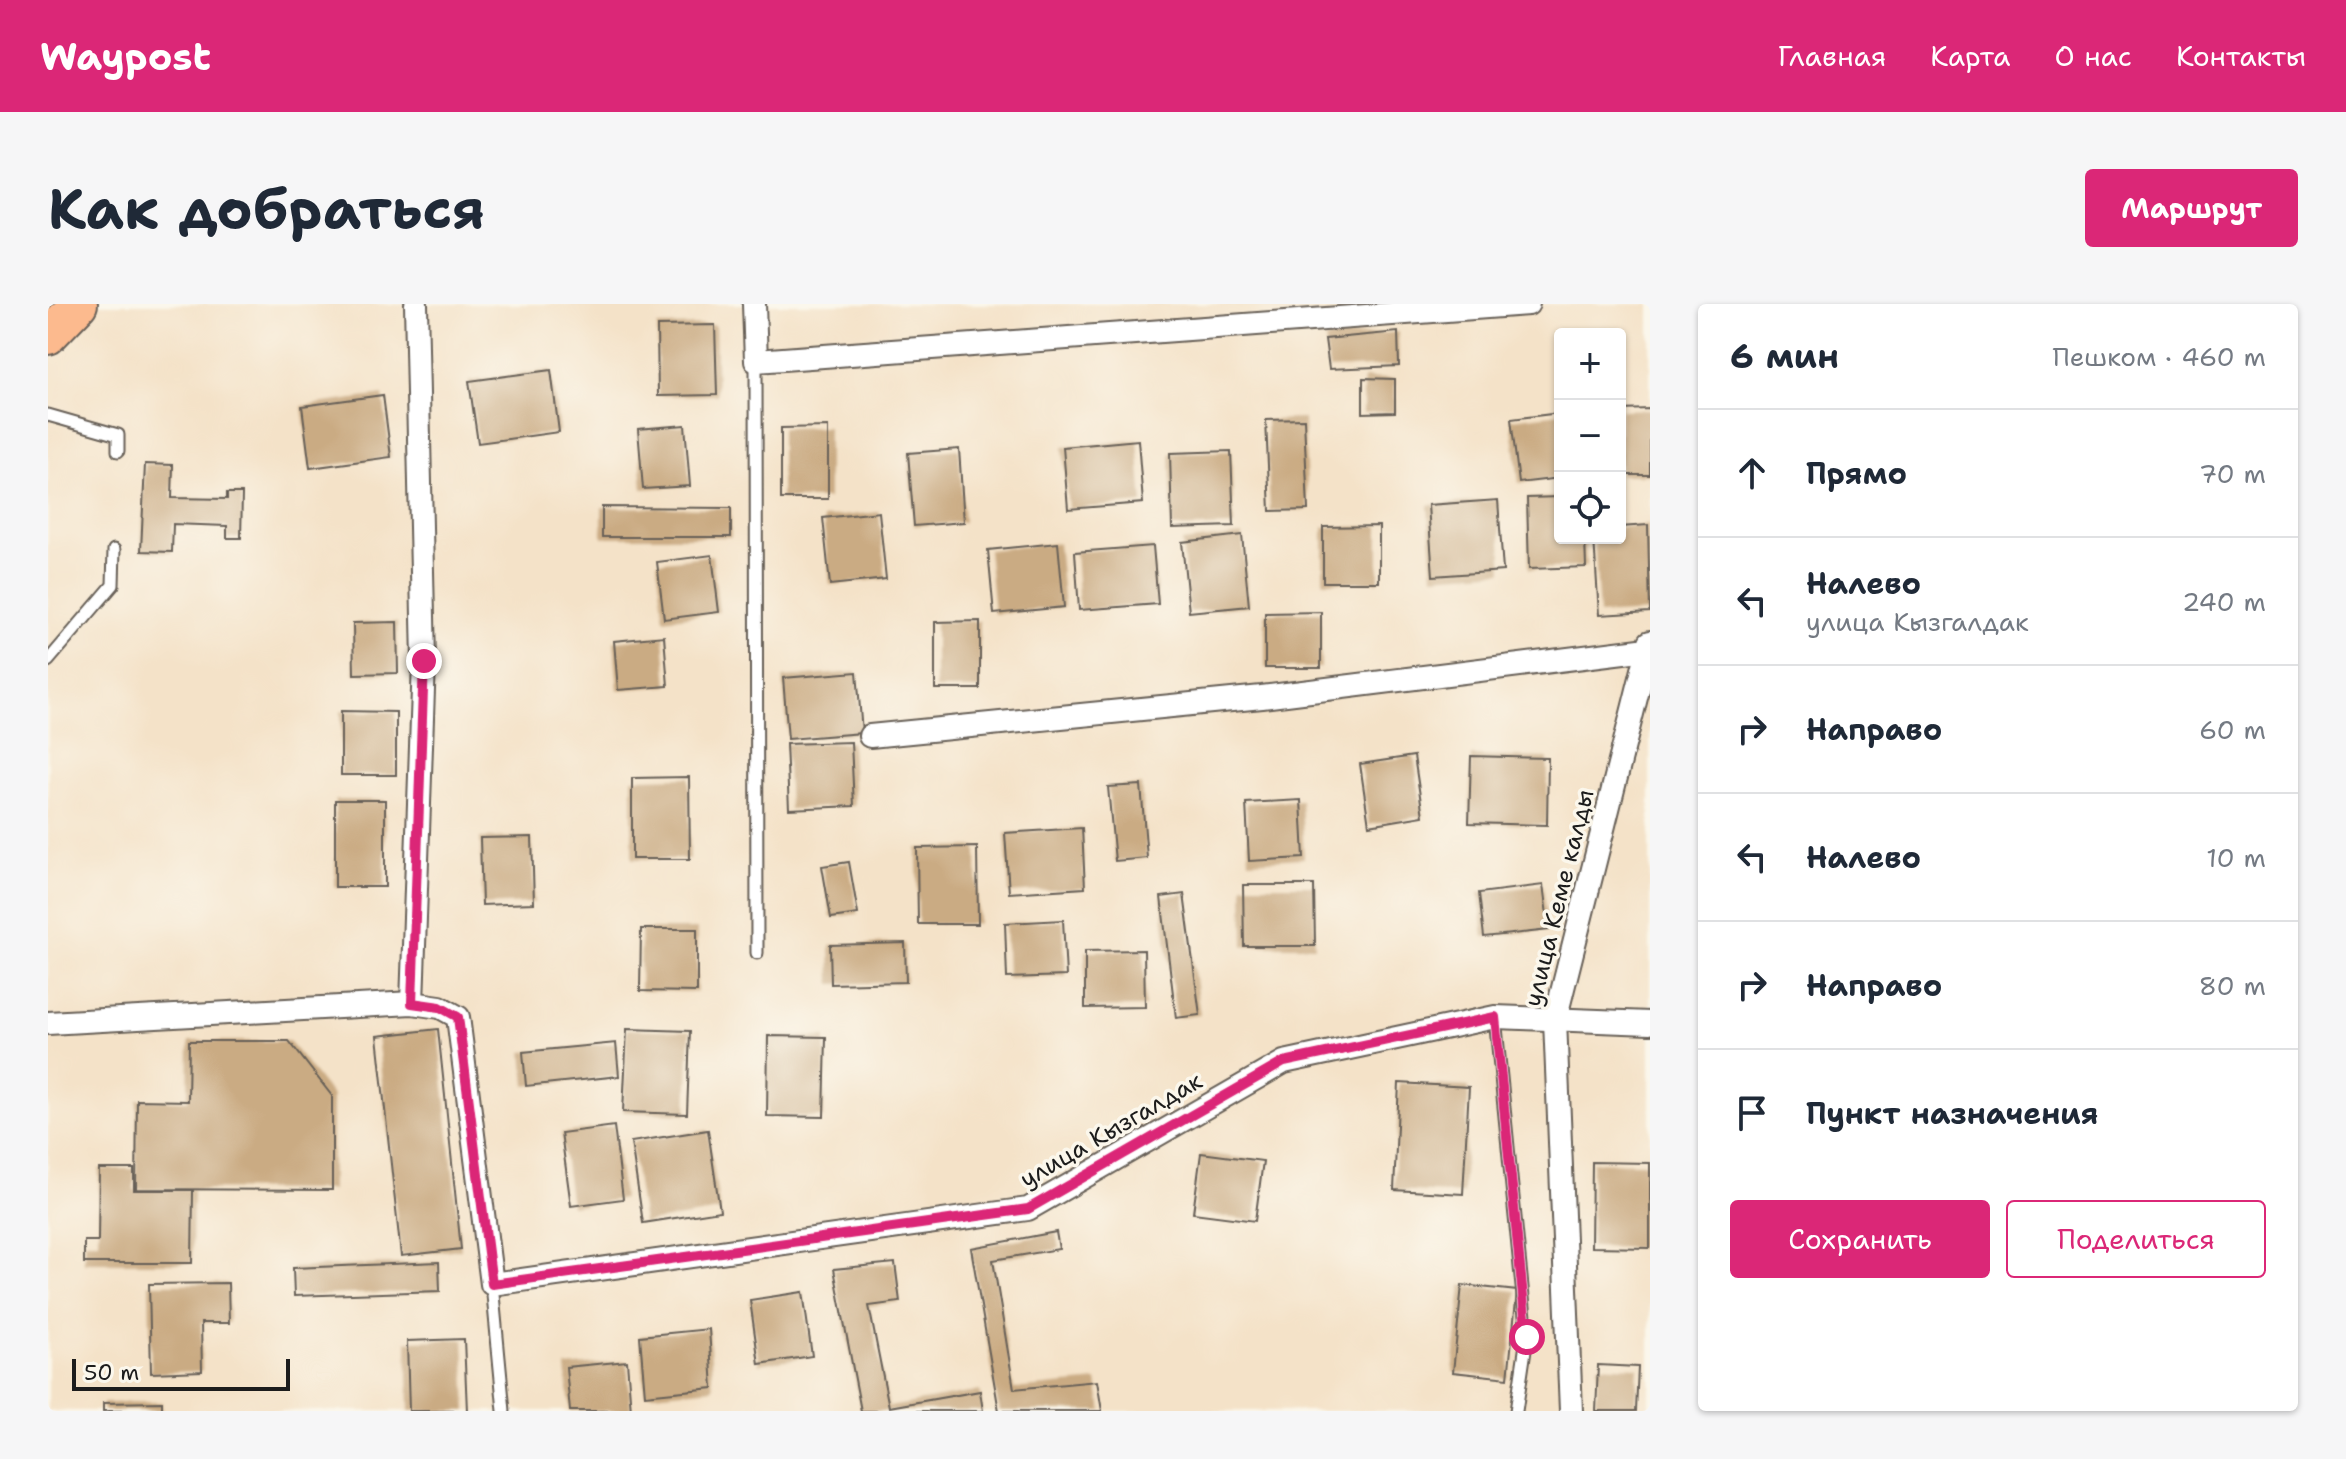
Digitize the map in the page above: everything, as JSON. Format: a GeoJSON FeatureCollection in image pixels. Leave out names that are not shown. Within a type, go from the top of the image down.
{"type":"FeatureCollection","features":[{"type":"Feature","properties":{"kind":"main road"},"geometry":{"type":"LineString","coordinates":[[48,336],[79,304]]}},
{"type":"Feature","properties":{"kind":"street"},"geometry":{"type":"LineString","coordinates":[[412,1003],[424,661],[416,304]]}},
{"type":"Feature","properties":{"kind":"street"},"geometry":{"type":"LineString","coordinates":[[754,304],[756,361],[1528,304]]}},
{"type":"Feature","properties":{"kind":"street"},"geometry":{"type":"LineString","coordinates":[[870,736],[1262,697],[1649,646]]}},
{"type":"Feature","properties":{"kind":"street","name":"улица Кеме калды"},"geometry":{"type":"LineString","coordinates":[[1571,1411],[1555,1020],[1649,646]]}},
{"type":"Feature","properties":{"kind":"street"},"geometry":{"type":"LineString","coordinates":[[48,1023],[412,1003],[440,1007],[458,1017],[492,1284]]}},
{"type":"Feature","properties":{"kind":"street","name":"улица Кызгалдак"},"geometry":{"type":"LineString","coordinates":[[492,1284],[1028,1209],[1284,1062],[1495,1017],[1650,1023]]}},
{"type":"Feature","properties":{"kind":"lane"},"geometry":{"type":"LineString","coordinates":[[756,361],[757,953]]}},
{"type":"Feature","properties":{"kind":"lane"},"geometry":{"type":"LineString","coordinates":[[48,415],[118,435],[118,451]]}},
{"type":"Feature","properties":{"kind":"lane"},"geometry":{"type":"LineString","coordinates":[[48,661],[113,585],[114,550]]}},
{"type":"Feature","properties":{"kind":"lane"},"geometry":{"type":"LineString","coordinates":[[1495,1017],[1527,1337],[1516,1411]]}},
{"type":"Feature","properties":{"kind":"lane"},"geometry":{"type":"LineString","coordinates":[[492,1284],[504,1411]]}},
{"type":"Feature","properties":{"kind":"building"},"geometry":{"type":"Polygon","coordinates":[[[715,325],[717,395],[658,396],[657,326],[715,325]]]}},
{"type":"Feature","properties":{"kind":"building"},"geometry":{"type":"Polygon","coordinates":[[[1398,332],[1399,366],[1329,369],[1325,339],[1398,332]]]}},
{"type":"Feature","properties":{"kind":"building"},"geometry":{"type":"Polygon","coordinates":[[[551,370],[559,432],[478,443],[469,381],[551,370]]]}},
{"type":"Feature","properties":{"kind":"building"},"geometry":{"type":"Polygon","coordinates":[[[1363,378],[1395,379],[1395,412],[1363,413],[1363,378]]]}},
{"type":"Feature","properties":{"kind":"building"},"geometry":{"type":"Polygon","coordinates":[[[383,395],[391,457],[310,468],[302,406],[383,395]]]}},
{"type":"Feature","properties":{"kind":"building"},"geometry":{"type":"Polygon","coordinates":[[[1650,409],[1650,475],[1626,475],[1626,410],[1650,409]]]}},
{"type":"Feature","properties":{"kind":"building"},"geometry":{"type":"Polygon","coordinates":[[[1554,414],[1554,479],[1519,483],[1511,419],[1554,414]]]}},
{"type":"Feature","properties":{"kind":"building"},"geometry":{"type":"Polygon","coordinates":[[[1304,419],[1308,510],[1270,511],[1266,420],[1304,419]]]}},
{"type":"Feature","properties":{"kind":"building"},"geometry":{"type":"Polygon","coordinates":[[[685,425],[690,486],[643,489],[638,429],[685,425]]]}},
{"type":"Feature","properties":{"kind":"building"},"geometry":{"type":"Polygon","coordinates":[[[828,427],[828,499],[781,499],[781,428],[828,427]]]}},
{"type":"Feature","properties":{"kind":"building"},"geometry":{"type":"Polygon","coordinates":[[[1138,440],[1143,503],[1068,509],[1063,447],[1138,440]]]}},
{"type":"Feature","properties":{"kind":"building"},"geometry":{"type":"Polygon","coordinates":[[[959,449],[964,522],[914,526],[908,453],[959,449]]]}},
{"type":"Feature","properties":{"kind":"building"},"geometry":{"type":"Polygon","coordinates":[[[1231,451],[1234,526],[1172,528],[1170,453],[1231,451]]]}},
{"type":"Feature","properties":{"kind":"building"},"geometry":{"type":"Polygon","coordinates":[[[145,464],[173,465],[172,498],[227,499],[227,493],[242,493],[241,538],[227,538],[227,526],[173,524],[172,552],[141,551],[145,464]]]}},
{"type":"Feature","properties":{"kind":"building"},"geometry":{"type":"Polygon","coordinates":[[[1554,497],[1554,544],[1585,544],[1586,567],[1529,569],[1527,498],[1554,497]]]}},
{"type":"Feature","properties":{"kind":"building"},"geometry":{"type":"Polygon","coordinates":[[[1498,500],[1503,571],[1433,576],[1428,505],[1498,500]]]}},
{"type":"Feature","properties":{"kind":"building"},"geometry":{"type":"Polygon","coordinates":[[[602,507],[731,508],[731,537],[602,537],[602,507]]]}},
{"type":"Feature","properties":{"kind":"building"},"geometry":{"type":"Polygon","coordinates":[[[879,512],[886,579],[830,585],[823,518],[879,512]]]}},
{"type":"Feature","properties":{"kind":"building"},"geometry":{"type":"Polygon","coordinates":[[[1648,525],[1650,612],[1599,615],[1594,544],[1626,544],[1626,527],[1648,525]]]}},
{"type":"Feature","properties":{"kind":"building"},"geometry":{"type":"Polygon","coordinates":[[[1379,526],[1379,582],[1323,582],[1323,527],[1379,526]]]}},
{"type":"Feature","properties":{"kind":"building"},"geometry":{"type":"Polygon","coordinates":[[[1242,535],[1249,606],[1189,612],[1182,542],[1242,535]]]}},
{"type":"Feature","properties":{"kind":"building"},"geometry":{"type":"Polygon","coordinates":[[[1058,543],[1064,607],[994,614],[988,550],[1058,543]]]}},
{"type":"Feature","properties":{"kind":"building"},"geometry":{"type":"Polygon","coordinates":[[[1153,546],[1158,604],[1079,610],[1075,552],[1153,546]]]}},
{"type":"Feature","properties":{"kind":"building"},"geometry":{"type":"Polygon","coordinates":[[[712,555],[719,612],[664,619],[657,562],[712,555]]]}},
{"type":"Feature","properties":{"kind":"building"},"geometry":{"type":"Polygon","coordinates":[[[1321,612],[1321,668],[1265,668],[1265,613],[1321,612]]]}},
{"type":"Feature","properties":{"kind":"building"},"geometry":{"type":"Polygon","coordinates":[[[980,621],[980,689],[935,689],[935,622],[980,621]]]}},
{"type":"Feature","properties":{"kind":"building"},"geometry":{"type":"Polygon","coordinates":[[[397,622],[398,673],[354,674],[353,623],[397,622]]]}},
{"type":"Feature","properties":{"kind":"building"},"geometry":{"type":"Polygon","coordinates":[[[664,636],[668,686],[618,690],[614,641],[664,636]]]}},
{"type":"Feature","properties":{"kind":"building"},"geometry":{"type":"Polygon","coordinates":[[[857,672],[862,733],[788,739],[783,678],[857,672]]]}},
{"type":"Feature","properties":{"kind":"building"},"geometry":{"type":"Polygon","coordinates":[[[341,711],[396,712],[396,775],[341,775],[341,711]]]}},
{"type":"Feature","properties":{"kind":"building"},"geometry":{"type":"Polygon","coordinates":[[[851,742],[854,806],[789,809],[786,744],[851,742]]]}},
{"type":"Feature","properties":{"kind":"building"},"geometry":{"type":"Polygon","coordinates":[[[1414,756],[1423,816],[1369,825],[1360,764],[1414,756]]]}},
{"type":"Feature","properties":{"kind":"building"},"geometry":{"type":"Polygon","coordinates":[[[1471,756],[1548,758],[1547,825],[1469,823],[1471,756]]]}},
{"type":"Feature","properties":{"kind":"building"},"geometry":{"type":"Polygon","coordinates":[[[689,777],[690,859],[632,859],[632,778],[689,777]]]}},
{"type":"Feature","properties":{"kind":"building"},"geometry":{"type":"Polygon","coordinates":[[[1141,785],[1147,858],[1115,861],[1108,787],[1141,785]]]}},
{"type":"Feature","properties":{"kind":"building"},"geometry":{"type":"Polygon","coordinates":[[[335,800],[385,800],[385,887],[335,887],[335,800]]]}},
{"type":"Feature","properties":{"kind":"building"},"geometry":{"type":"Polygon","coordinates":[[[1301,800],[1304,858],[1249,861],[1246,803],[1301,800]]]}},
{"type":"Feature","properties":{"kind":"building"},"geometry":{"type":"Polygon","coordinates":[[[1082,828],[1085,888],[1009,893],[1005,833],[1082,828]]]}},
{"type":"Feature","properties":{"kind":"building"},"geometry":{"type":"Polygon","coordinates":[[[532,837],[534,903],[482,905],[480,838],[532,837]]]}},
{"type":"Feature","properties":{"kind":"building"},"geometry":{"type":"Polygon","coordinates":[[[977,847],[978,924],[918,924],[917,848],[977,847]]]}},
{"type":"Feature","properties":{"kind":"building"},"geometry":{"type":"Polygon","coordinates":[[[849,862],[858,914],[831,918],[822,866],[849,862]]]}},
{"type":"Feature","properties":{"kind":"building"},"geometry":{"type":"Polygon","coordinates":[[[1243,885],[1314,885],[1315,946],[1244,946],[1243,885]]]}},
{"type":"Feature","properties":{"kind":"building"},"geometry":{"type":"Polygon","coordinates":[[[1543,885],[1549,930],[1484,937],[1479,893],[1543,885]]]}},
{"type":"Feature","properties":{"kind":"building"},"geometry":{"type":"Polygon","coordinates":[[[1184,894],[1200,1015],[1176,1018],[1161,897],[1184,894]]]}},
{"type":"Feature","properties":{"kind":"building"},"geometry":{"type":"Polygon","coordinates":[[[1063,920],[1066,976],[1007,978],[1005,923],[1063,920]]]}},
{"type":"Feature","properties":{"kind":"building"},"geometry":{"type":"Polygon","coordinates":[[[641,929],[697,929],[697,992],[640,991],[641,929]]]}},
{"type":"Feature","properties":{"kind":"building"},"geometry":{"type":"Polygon","coordinates":[[[905,943],[906,982],[831,984],[830,945],[905,943]]]}},
{"type":"Feature","properties":{"kind":"building"},"geometry":{"type":"Polygon","coordinates":[[[1144,950],[1145,1007],[1085,1008],[1085,951],[1144,950]]]}},
{"type":"Feature","properties":{"kind":"building"},"geometry":{"type":"Polygon","coordinates":[[[438,1029],[461,1249],[401,1256],[377,1036],[438,1029]]]}},
{"type":"Feature","properties":{"kind":"building"},"geometry":{"type":"Polygon","coordinates":[[[627,1029],[690,1031],[687,1114],[623,1112],[627,1029]]]}},
{"type":"Feature","properties":{"kind":"building"},"geometry":{"type":"Polygon","coordinates":[[[768,1036],[826,1037],[824,1117],[767,1116],[768,1036]]]}},
{"type":"Feature","properties":{"kind":"building"},"geometry":{"type":"Polygon","coordinates":[[[189,1041],[289,1041],[332,1096],[332,1190],[136,1189],[137,1100],[188,1101],[189,1041]]]}},
{"type":"Feature","properties":{"kind":"building"},"geometry":{"type":"Polygon","coordinates":[[[616,1043],[619,1076],[526,1086],[523,1052],[616,1043]]]}},
{"type":"Feature","properties":{"kind":"building"},"geometry":{"type":"Polygon","coordinates":[[[1399,1083],[1469,1087],[1463,1194],[1394,1190],[1399,1083]]]}},
{"type":"Feature","properties":{"kind":"building"},"geometry":{"type":"Polygon","coordinates":[[[614,1126],[623,1199],[571,1206],[561,1133],[614,1126]]]}},
{"type":"Feature","properties":{"kind":"building"},"geometry":{"type":"Polygon","coordinates":[[[708,1130],[720,1211],[643,1223],[631,1142],[708,1130]]]}},
{"type":"Feature","properties":{"kind":"building"},"geometry":{"type":"Polygon","coordinates":[[[1201,1153],[1263,1161],[1255,1221],[1193,1213],[1201,1153]]]}},
{"type":"Feature","properties":{"kind":"building"},"geometry":{"type":"Polygon","coordinates":[[[1592,1162],[1650,1163],[1650,1248],[1591,1247],[1592,1162]]]}},
{"type":"Feature","properties":{"kind":"building"},"geometry":{"type":"Polygon","coordinates":[[[99,1169],[134,1169],[134,1190],[193,1190],[192,1263],[84,1263],[84,1241],[98,1241],[99,1169]]]}},
{"type":"Feature","properties":{"kind":"building"},"geometry":{"type":"Polygon","coordinates":[[[1056,1232],[1059,1249],[993,1260],[1014,1389],[1097,1381],[1102,1411],[999,1411],[971,1248],[1056,1232]]]}},
{"type":"Feature","properties":{"kind":"building"},"geometry":{"type":"Polygon","coordinates":[[[439,1262],[440,1291],[294,1296],[293,1268],[439,1262]]]}},
{"type":"Feature","properties":{"kind":"building"},"geometry":{"type":"Polygon","coordinates":[[[895,1263],[900,1302],[869,1306],[889,1407],[980,1391],[983,1411],[861,1411],[834,1269],[895,1263]]]}},
{"type":"Feature","properties":{"kind":"building"},"geometry":{"type":"Polygon","coordinates":[[[228,1283],[229,1323],[201,1323],[202,1371],[151,1373],[149,1284],[228,1283]]]}},
{"type":"Feature","properties":{"kind":"building"},"geometry":{"type":"Polygon","coordinates":[[[1462,1285],[1517,1291],[1508,1378],[1453,1372],[1462,1285]]]}},
{"type":"Feature","properties":{"kind":"building"},"geometry":{"type":"Polygon","coordinates":[[[803,1292],[812,1356],[759,1364],[750,1300],[803,1292]]]}},
{"type":"Feature","properties":{"kind":"building"},"geometry":{"type":"Polygon","coordinates":[[[709,1329],[713,1388],[645,1395],[640,1336],[709,1329]]]}},
{"type":"Feature","properties":{"kind":"building"},"geometry":{"type":"Polygon","coordinates":[[[464,1339],[467,1411],[409,1411],[407,1341],[464,1339]]]}},
{"type":"Feature","properties":{"kind":"building"},"geometry":{"type":"Polygon","coordinates":[[[627,1361],[631,1411],[570,1411],[566,1367],[627,1361]]]}},
{"type":"Feature","properties":{"kind":"building"},"geometry":{"type":"Polygon","coordinates":[[[1598,1365],[1638,1367],[1636,1411],[1596,1411],[1598,1365]]]}},
{"type":"Feature","properties":{"kind":"building"},"geometry":{"type":"Polygon","coordinates":[[[162,1402],[162,1411],[103,1411],[103,1403],[162,1402]]]}},
{"type":"Feature","properties":{"kind":"route"},"geometry":{"type":"LineString","coordinates":[[424,661],[412,1003],[440,1007],[458,1017],[492,1284],[1028,1209],[1284,1062],[1495,1017],[1527,1337]]}}]}
